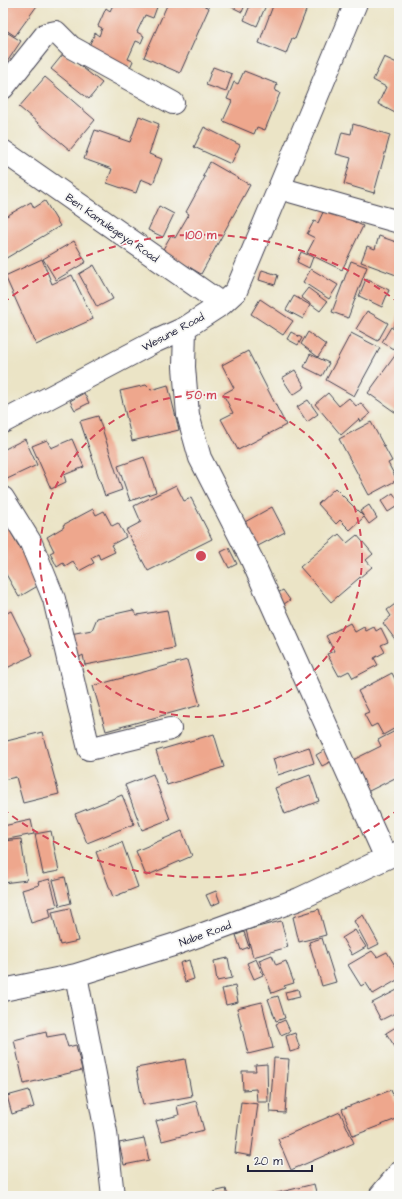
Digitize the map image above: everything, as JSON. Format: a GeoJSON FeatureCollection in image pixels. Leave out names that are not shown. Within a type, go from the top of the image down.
{"type":"FeatureCollection","features":[{"type":"Feature","properties":{"kind":"street","name":"Wesune Road"},"geometry":{"type":"LineString","coordinates":[[3,422],[185,328],[222,304],[236,291],[356,3]]}},
{"type":"Feature","properties":{"kind":"street"},"geometry":{"type":"LineString","coordinates":[[3,88],[46,34],[56,32],[71,47],[173,103]]}},
{"type":"Feature","properties":{"kind":"street","name":"Ben Kamulegeya Road"},"geometry":{"type":"LineString","coordinates":[[3,151],[222,304]]}},
{"type":"Feature","properties":{"kind":"street"},"geometry":{"type":"LineString","coordinates":[[279,188],[399,222]]}},
{"type":"Feature","properties":{"kind":"street"},"geometry":{"type":"LineString","coordinates":[[185,328],[184,367],[188,415],[200,458],[251,558],[393,855]]}},
{"type":"Feature","properties":{"kind":"street"},"geometry":{"type":"LineString","coordinates":[[3,498],[31,544],[54,599],[89,749],[170,729]]}},
{"type":"Feature","properties":{"kind":"street","name":"Nabe Road"},"geometry":{"type":"LineString","coordinates":[[3,990],[76,975],[173,945],[299,899],[393,855]]}},
{"type":"Feature","properties":{"kind":"street"},"geometry":{"type":"LineString","coordinates":[[76,975],[106,1132],[113,1196]]}},
{"type":"Feature","properties":{"kind":"street"},"geometry":{"type":"LineString","coordinates":[[380,1196],[399,1173]]}},
{"type":"Feature","properties":{"kind":"building"},"geometry":{"type":"Polygon","coordinates":[[[3,3],[39,3],[15,36],[3,28],[3,3]]]}},
{"type":"Feature","properties":{"kind":"building"},"geometry":{"type":"Polygon","coordinates":[[[114,3],[148,3],[157,7],[153,18],[145,15],[137,32],[144,36],[141,43],[136,41],[128,59],[133,61],[128,72],[86,52],[95,33],[99,36],[102,28],[98,26],[106,8],[110,11],[114,3]]]}},
{"type":"Feature","properties":{"kind":"building"},"geometry":{"type":"Polygon","coordinates":[[[168,3],[198,3],[209,8],[180,73],[144,57],[168,3]]]}},
{"type":"Feature","properties":{"kind":"building"},"geometry":{"type":"Polygon","coordinates":[[[224,3],[246,3],[242,12],[224,3]]]}},
{"type":"Feature","properties":{"kind":"building"},"geometry":{"type":"Polygon","coordinates":[[[251,3],[267,3],[257,26],[244,20],[251,3]]]}},
{"type":"Feature","properties":{"kind":"building"},"geometry":{"type":"Polygon","coordinates":[[[274,3],[293,3],[307,8],[295,39],[292,38],[286,54],[259,43],[274,3]]]}},
{"type":"Feature","properties":{"kind":"building"},"geometry":{"type":"Polygon","coordinates":[[[3,30],[21,41],[3,68],[3,30]]]}},
{"type":"Feature","properties":{"kind":"building"},"geometry":{"type":"Polygon","coordinates":[[[64,53],[102,83],[89,99],[51,69],[64,53]]]}},
{"type":"Feature","properties":{"kind":"building"},"geometry":{"type":"Polygon","coordinates":[[[384,57],[397,63],[399,60],[399,115],[378,104],[386,87],[373,80],[384,57]]]}},
{"type":"Feature","properties":{"kind":"building"},"geometry":{"type":"Polygon","coordinates":[[[213,67],[232,74],[226,92],[206,85],[213,67]]]}},
{"type":"Feature","properties":{"kind":"building"},"geometry":{"type":"Polygon","coordinates":[[[244,71],[277,84],[275,91],[280,93],[265,130],[257,127],[254,134],[223,121],[232,101],[227,99],[234,82],[238,84],[244,71]]]}},
{"type":"Feature","properties":{"kind":"building"},"geometry":{"type":"Polygon","coordinates":[[[45,77],[95,120],[70,150],[19,107],[45,77]]]}},
{"type":"Feature","properties":{"kind":"building"},"geometry":{"type":"Polygon","coordinates":[[[139,116],[159,124],[149,154],[162,159],[153,184],[141,179],[136,193],[107,183],[112,169],[84,159],[95,130],[130,142],[139,116]]]}},
{"type":"Feature","properties":{"kind":"building"},"geometry":{"type":"Polygon","coordinates":[[[353,124],[390,135],[374,193],[344,184],[351,158],[336,154],[342,132],[351,134],[353,124]]]}},
{"type":"Feature","properties":{"kind":"building"},"geometry":{"type":"Polygon","coordinates":[[[204,127],[240,145],[231,164],[194,147],[204,127]]]}},
{"type":"Feature","properties":{"kind":"building"},"geometry":{"type":"Polygon","coordinates":[[[210,162],[250,185],[201,274],[162,251],[171,235],[175,238],[189,214],[186,212],[205,177],[203,176],[210,162]]]}},
{"type":"Feature","properties":{"kind":"building"},"geometry":{"type":"Polygon","coordinates":[[[45,201],[60,226],[3,260],[3,218],[31,202],[34,208],[45,201]]]}},
{"type":"Feature","properties":{"kind":"building"},"geometry":{"type":"Polygon","coordinates":[[[159,206],[174,214],[163,237],[148,230],[159,206]]]}},
{"type":"Feature","properties":{"kind":"building"},"geometry":{"type":"Polygon","coordinates":[[[325,208],[363,226],[342,270],[307,253],[315,238],[307,234],[314,221],[318,223],[325,208]]]}},
{"type":"Feature","properties":{"kind":"building"},"geometry":{"type":"Polygon","coordinates":[[[379,236],[399,243],[399,276],[361,262],[367,246],[375,249],[379,236]]]}},
{"type":"Feature","properties":{"kind":"building"},"geometry":{"type":"Polygon","coordinates":[[[74,241],[86,262],[56,280],[43,259],[74,241]]]}},
{"type":"Feature","properties":{"kind":"building"},"geometry":{"type":"Polygon","coordinates":[[[301,252],[313,257],[309,268],[297,262],[301,252]]]}},
{"type":"Feature","properties":{"kind":"building"},"geometry":{"type":"Polygon","coordinates":[[[42,259],[52,284],[72,275],[93,319],[36,345],[5,276],[42,259]]]}},
{"type":"Feature","properties":{"kind":"building"},"geometry":{"type":"Polygon","coordinates":[[[351,261],[367,267],[348,318],[332,312],[351,261]]]}},
{"type":"Feature","properties":{"kind":"building"},"geometry":{"type":"Polygon","coordinates":[[[94,265],[113,299],[97,307],[79,274],[94,265]]]}},
{"type":"Feature","properties":{"kind":"building"},"geometry":{"type":"Polygon","coordinates":[[[311,269],[338,285],[329,299],[303,282],[311,269]]]}},
{"type":"Feature","properties":{"kind":"building"},"geometry":{"type":"Polygon","coordinates":[[[262,270],[278,275],[275,285],[259,280],[262,270]]]}},
{"type":"Feature","properties":{"kind":"building"},"geometry":{"type":"Polygon","coordinates":[[[366,279],[389,290],[382,307],[359,296],[366,279]]]}},
{"type":"Feature","properties":{"kind":"building"},"geometry":{"type":"Polygon","coordinates":[[[308,288],[327,302],[320,311],[301,297],[308,288]]]}},
{"type":"Feature","properties":{"kind":"building"},"geometry":{"type":"Polygon","coordinates":[[[294,296],[310,305],[303,319],[286,310],[294,296]]]}},
{"type":"Feature","properties":{"kind":"building"},"geometry":{"type":"Polygon","coordinates":[[[260,299],[293,321],[283,335],[251,314],[260,299]]]}},
{"type":"Feature","properties":{"kind":"building"},"geometry":{"type":"Polygon","coordinates":[[[367,311],[388,323],[378,341],[356,329],[367,311]]]}},
{"type":"Feature","properties":{"kind":"building"},"geometry":{"type":"Polygon","coordinates":[[[399,313],[399,329],[393,327],[399,313]]]}},
{"type":"Feature","properties":{"kind":"building"},"geometry":{"type":"Polygon","coordinates":[[[391,327],[399,333],[399,339],[393,349],[382,342],[391,327]]]}},
{"type":"Feature","properties":{"kind":"building"},"geometry":{"type":"Polygon","coordinates":[[[291,332],[302,338],[298,345],[287,339],[291,332]]]}},
{"type":"Feature","properties":{"kind":"building"},"geometry":{"type":"Polygon","coordinates":[[[308,332],[326,345],[318,357],[301,344],[308,332]]]}},
{"type":"Feature","properties":{"kind":"building"},"geometry":{"type":"Polygon","coordinates":[[[351,333],[380,348],[354,396],[326,380],[351,333]]]}},
{"type":"Feature","properties":{"kind":"building"},"geometry":{"type":"Polygon","coordinates":[[[399,350],[399,415],[368,393],[399,350]]]}},
{"type":"Feature","properties":{"kind":"building"},"geometry":{"type":"Polygon","coordinates":[[[248,351],[286,425],[238,450],[221,419],[233,413],[223,394],[234,388],[222,365],[248,351]]]}},
{"type":"Feature","properties":{"kind":"building"},"geometry":{"type":"Polygon","coordinates":[[[310,354],[329,363],[322,376],[304,367],[310,354]]]}},
{"type":"Feature","properties":{"kind":"building"},"geometry":{"type":"Polygon","coordinates":[[[295,370],[305,387],[293,395],[282,378],[295,370]]]}},
{"type":"Feature","properties":{"kind":"building"},"geometry":{"type":"Polygon","coordinates":[[[146,385],[151,390],[168,385],[179,430],[132,441],[120,391],[146,385]]]}},
{"type":"Feature","properties":{"kind":"building"},"geometry":{"type":"Polygon","coordinates":[[[84,393],[89,403],[75,410],[70,401],[84,393]]]}},
{"type":"Feature","properties":{"kind":"building"},"geometry":{"type":"Polygon","coordinates":[[[328,393],[339,406],[349,398],[356,406],[361,403],[370,414],[360,422],[359,419],[341,435],[315,404],[328,393]]]}},
{"type":"Feature","properties":{"kind":"building"},"geometry":{"type":"Polygon","coordinates":[[[308,400],[318,414],[307,422],[297,407],[308,400]]]}},
{"type":"Feature","properties":{"kind":"building"},"geometry":{"type":"Polygon","coordinates":[[[98,416],[122,490],[105,496],[80,421],[98,416]]]}},
{"type":"Feature","properties":{"kind":"building"},"geometry":{"type":"Polygon","coordinates":[[[371,422],[392,461],[388,463],[397,480],[369,495],[339,439],[371,422]]]}},
{"type":"Feature","properties":{"kind":"building"},"geometry":{"type":"Polygon","coordinates":[[[25,439],[37,465],[5,480],[3,474],[3,450],[25,439]]]}},
{"type":"Feature","properties":{"kind":"building"},"geometry":{"type":"Polygon","coordinates":[[[72,439],[84,467],[64,475],[66,482],[51,489],[32,446],[47,440],[51,448],[72,439]]]}},
{"type":"Feature","properties":{"kind":"building"},"geometry":{"type":"Polygon","coordinates":[[[144,457],[156,492],[130,501],[118,466],[144,457]]]}},
{"type":"Feature","properties":{"kind":"building"},"geometry":{"type":"Polygon","coordinates":[[[176,485],[184,501],[191,498],[212,539],[148,571],[126,530],[141,522],[134,506],[176,485]]]}},
{"type":"Feature","properties":{"kind":"building"},"geometry":{"type":"Polygon","coordinates":[[[335,488],[364,517],[350,530],[340,520],[336,524],[318,504],[335,488]]]}},
{"type":"Feature","properties":{"kind":"building"},"geometry":{"type":"Polygon","coordinates":[[[393,493],[399,502],[399,505],[388,512],[381,501],[393,493]]]}},
{"type":"Feature","properties":{"kind":"building"},"geometry":{"type":"Polygon","coordinates":[[[369,505],[377,518],[369,524],[360,511],[369,505]]]}},
{"type":"Feature","properties":{"kind":"building"},"geometry":{"type":"Polygon","coordinates":[[[272,507],[285,532],[256,547],[243,523],[272,507]]]}},
{"type":"Feature","properties":{"kind":"building"},"geometry":{"type":"Polygon","coordinates":[[[93,509],[96,515],[104,511],[112,526],[118,523],[126,537],[111,545],[115,552],[100,559],[98,554],[91,558],[94,563],[79,571],[73,561],[65,566],[63,563],[57,567],[50,553],[54,551],[47,537],[64,527],[63,525],[93,509]]]}},
{"type":"Feature","properties":{"kind":"building"},"geometry":{"type":"Polygon","coordinates":[[[3,519],[41,584],[19,597],[3,569],[3,519]]]}},
{"type":"Feature","properties":{"kind":"building"},"geometry":{"type":"Polygon","coordinates":[[[339,534],[347,543],[357,535],[373,554],[366,560],[372,567],[331,602],[300,567],[339,534]]]}},
{"type":"Feature","properties":{"kind":"building"},"geometry":{"type":"Polygon","coordinates":[[[229,548],[237,564],[229,568],[221,552],[229,548]]]}},
{"type":"Feature","properties":{"kind":"building"},"geometry":{"type":"Polygon","coordinates":[[[283,590],[290,600],[281,606],[274,595],[283,590]]]}},
{"type":"Feature","properties":{"kind":"building"},"geometry":{"type":"Polygon","coordinates":[[[398,602],[399,640],[397,642],[383,623],[391,616],[387,610],[398,602]]]}},
{"type":"Feature","properties":{"kind":"building"},"geometry":{"type":"Polygon","coordinates":[[[133,610],[137,615],[167,610],[174,648],[85,665],[83,655],[75,660],[70,634],[92,630],[97,618],[133,610]]]}},
{"type":"Feature","properties":{"kind":"building"},"geometry":{"type":"Polygon","coordinates":[[[11,611],[33,655],[3,670],[3,615],[11,611]]]}},
{"type":"Feature","properties":{"kind":"building"},"geometry":{"type":"Polygon","coordinates":[[[350,623],[355,632],[364,627],[366,631],[374,627],[376,631],[381,628],[388,642],[381,645],[385,652],[374,658],[378,665],[353,678],[349,671],[339,676],[327,654],[334,651],[326,636],[350,623]]]}},
{"type":"Feature","properties":{"kind":"building"},"geometry":{"type":"Polygon","coordinates":[[[187,660],[200,705],[106,731],[93,686],[187,660]]]}},
{"type":"Feature","properties":{"kind":"building"},"geometry":{"type":"Polygon","coordinates":[[[392,673],[399,687],[399,726],[383,735],[377,724],[371,727],[364,714],[369,712],[358,691],[392,673]]]}},
{"type":"Feature","properties":{"kind":"building"},"geometry":{"type":"Polygon","coordinates":[[[399,729],[399,776],[367,792],[351,761],[381,746],[378,740],[399,729]]]}},
{"type":"Feature","properties":{"kind":"building"},"geometry":{"type":"Polygon","coordinates":[[[42,732],[59,794],[23,803],[16,777],[3,780],[3,742],[42,732]]]}},
{"type":"Feature","properties":{"kind":"building"},"geometry":{"type":"Polygon","coordinates":[[[214,734],[224,767],[167,785],[156,751],[214,734]]]}},
{"type":"Feature","properties":{"kind":"building"},"geometry":{"type":"Polygon","coordinates":[[[332,746],[338,758],[322,766],[316,755],[332,746]]]}},
{"type":"Feature","properties":{"kind":"building"},"geometry":{"type":"Polygon","coordinates":[[[309,747],[314,763],[278,775],[273,759],[309,747]]]}},
{"type":"Feature","properties":{"kind":"building"},"geometry":{"type":"Polygon","coordinates":[[[153,774],[170,819],[142,830],[125,785],[153,774]]]}},
{"type":"Feature","properties":{"kind":"building"},"geometry":{"type":"Polygon","coordinates":[[[310,775],[319,801],[285,814],[275,788],[310,775]]]}},
{"type":"Feature","properties":{"kind":"building"},"geometry":{"type":"Polygon","coordinates":[[[122,795],[134,824],[87,843],[75,814],[122,795]]]}},
{"type":"Feature","properties":{"kind":"building"},"geometry":{"type":"Polygon","coordinates":[[[31,820],[34,834],[3,840],[3,826],[31,820]]]}},
{"type":"Feature","properties":{"kind":"building"},"geometry":{"type":"Polygon","coordinates":[[[51,831],[59,871],[43,874],[35,834],[51,831]]]}},
{"type":"Feature","properties":{"kind":"building"},"geometry":{"type":"Polygon","coordinates":[[[182,831],[192,856],[146,876],[136,851],[182,831]]]}},
{"type":"Feature","properties":{"kind":"building"},"geometry":{"type":"Polygon","coordinates":[[[21,839],[27,880],[3,883],[3,841],[21,839]]]}},
{"type":"Feature","properties":{"kind":"building"},"geometry":{"type":"Polygon","coordinates":[[[122,842],[138,887],[113,897],[96,852],[122,842]]]}},
{"type":"Feature","properties":{"kind":"building"},"geometry":{"type":"Polygon","coordinates":[[[65,877],[71,903],[60,906],[53,880],[65,877]]]}},
{"type":"Feature","properties":{"kind":"building"},"geometry":{"type":"Polygon","coordinates":[[[50,879],[57,906],[49,908],[51,917],[31,923],[22,890],[39,885],[38,882],[50,879]]]}},
{"type":"Feature","properties":{"kind":"building"},"geometry":{"type":"Polygon","coordinates":[[[216,891],[220,902],[211,906],[206,895],[216,891]]]}},
{"type":"Feature","properties":{"kind":"building"},"geometry":{"type":"Polygon","coordinates":[[[70,908],[78,941],[60,945],[52,912],[70,908]]]}},
{"type":"Feature","properties":{"kind":"building"},"geometry":{"type":"Polygon","coordinates":[[[319,909],[326,935],[299,942],[293,917],[319,909]]]}},
{"type":"Feature","properties":{"kind":"building"},"geometry":{"type":"Polygon","coordinates":[[[363,915],[379,944],[369,949],[354,921],[363,915]]]}},
{"type":"Feature","properties":{"kind":"building"},"geometry":{"type":"Polygon","coordinates":[[[281,921],[288,947],[253,957],[246,930],[281,921]]]}},
{"type":"Feature","properties":{"kind":"building"},"geometry":{"type":"Polygon","coordinates":[[[355,930],[366,947],[352,955],[342,938],[355,930]]]}},
{"type":"Feature","properties":{"kind":"building"},"geometry":{"type":"Polygon","coordinates":[[[244,932],[249,947],[241,950],[236,935],[244,932]]]}},
{"type":"Feature","properties":{"kind":"building"},"geometry":{"type":"Polygon","coordinates":[[[322,938],[336,982],[322,986],[309,942],[322,938]]]}},
{"type":"Feature","properties":{"kind":"building"},"geometry":{"type":"Polygon","coordinates":[[[372,951],[377,957],[387,952],[399,972],[399,979],[373,994],[366,983],[361,986],[348,965],[372,951]]]}},
{"type":"Feature","properties":{"kind":"building"},"geometry":{"type":"Polygon","coordinates":[[[272,955],[276,965],[286,961],[294,983],[284,986],[285,988],[272,993],[259,960],[272,955]]]}},
{"type":"Feature","properties":{"kind":"building"},"geometry":{"type":"Polygon","coordinates":[[[228,958],[232,978],[217,981],[214,961],[228,958]]]}},
{"type":"Feature","properties":{"kind":"building"},"geometry":{"type":"Polygon","coordinates":[[[256,959],[263,975],[254,979],[247,963],[256,959]]]}},
{"type":"Feature","properties":{"kind":"building"},"geometry":{"type":"Polygon","coordinates":[[[189,960],[194,979],[185,982],[180,963],[189,960]]]}},
{"type":"Feature","properties":{"kind":"building"},"geometry":{"type":"Polygon","coordinates":[[[235,986],[238,1002],[226,1005],[222,989],[235,986]]]}},
{"type":"Feature","properties":{"kind":"building"},"geometry":{"type":"Polygon","coordinates":[[[298,989],[300,997],[287,1000],[285,992],[298,989]]]}},
{"type":"Feature","properties":{"kind":"building"},"geometry":{"type":"Polygon","coordinates":[[[399,989],[399,1011],[381,1020],[372,1003],[399,989]]]}},
{"type":"Feature","properties":{"kind":"building"},"geometry":{"type":"Polygon","coordinates":[[[278,996],[285,1018],[276,1021],[268,999],[278,996]]]}},
{"type":"Feature","properties":{"kind":"building"},"geometry":{"type":"Polygon","coordinates":[[[262,1002],[273,1048],[248,1054],[237,1008],[262,1002]]]}},
{"type":"Feature","properties":{"kind":"building"},"geometry":{"type":"Polygon","coordinates":[[[285,1020],[290,1031],[281,1035],[276,1024],[285,1020]]]}},
{"type":"Feature","properties":{"kind":"building"},"geometry":{"type":"Polygon","coordinates":[[[399,1025],[399,1053],[386,1033],[399,1025]]]}},
{"type":"Feature","properties":{"kind":"building"},"geometry":{"type":"Polygon","coordinates":[[[46,1032],[47,1037],[64,1034],[68,1047],[76,1045],[82,1070],[24,1084],[14,1040],[46,1032]]]}},
{"type":"Feature","properties":{"kind":"building"},"geometry":{"type":"Polygon","coordinates":[[[295,1033],[300,1049],[290,1052],[286,1036],[295,1033]]]}},
{"type":"Feature","properties":{"kind":"building"},"geometry":{"type":"Polygon","coordinates":[[[274,1058],[289,1059],[285,1113],[270,1112],[274,1058]]]}},
{"type":"Feature","properties":{"kind":"building"},"geometry":{"type":"Polygon","coordinates":[[[185,1059],[192,1096],[143,1105],[136,1068],[185,1059]]]}},
{"type":"Feature","properties":{"kind":"building"},"geometry":{"type":"Polygon","coordinates":[[[267,1064],[268,1102],[257,1102],[256,1089],[243,1090],[242,1071],[256,1071],[255,1065],[267,1064]]]}},
{"type":"Feature","properties":{"kind":"building"},"geometry":{"type":"Polygon","coordinates":[[[29,1090],[34,1107],[12,1114],[7,1096],[29,1090]]]}},
{"type":"Feature","properties":{"kind":"building"},"geometry":{"type":"Polygon","coordinates":[[[391,1090],[399,1111],[399,1118],[353,1136],[342,1109],[391,1090]]]}},
{"type":"Feature","properties":{"kind":"building"},"geometry":{"type":"Polygon","coordinates":[[[196,1101],[204,1130],[162,1141],[156,1121],[179,1115],[177,1106],[196,1101]]]}},
{"type":"Feature","properties":{"kind":"building"},"geometry":{"type":"Polygon","coordinates":[[[241,1102],[258,1104],[251,1156],[235,1153],[241,1102]]]}},
{"type":"Feature","properties":{"kind":"building"},"geometry":{"type":"Polygon","coordinates":[[[340,1112],[354,1143],[291,1170],[278,1139],[340,1112]]]}},
{"type":"Feature","properties":{"kind":"building"},"geometry":{"type":"Polygon","coordinates":[[[144,1138],[149,1160],[124,1165],[119,1143],[144,1138]]]}},
{"type":"Feature","properties":{"kind":"building"},"geometry":{"type":"Polygon","coordinates":[[[314,1184],[317,1196],[269,1196],[269,1195],[314,1184]]]}},
{"type":"Feature","properties":{"kind":"building"},"geometry":{"type":"Polygon","coordinates":[[[226,1189],[228,1196],[214,1196],[213,1192],[226,1189]]]}}]}
